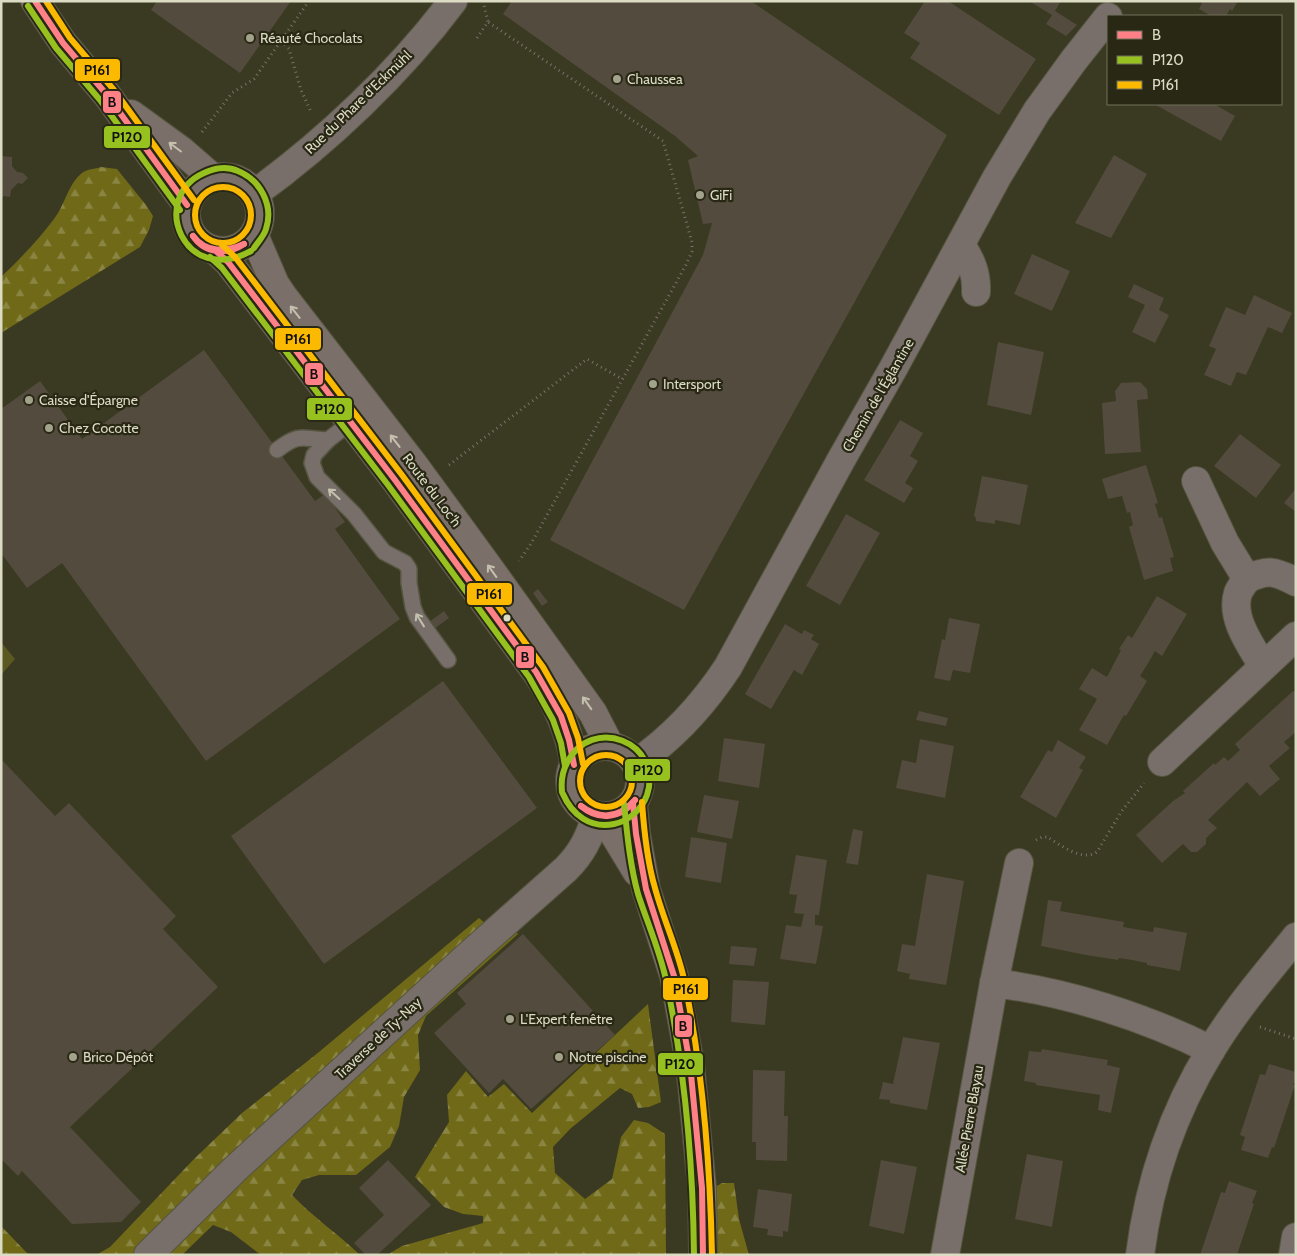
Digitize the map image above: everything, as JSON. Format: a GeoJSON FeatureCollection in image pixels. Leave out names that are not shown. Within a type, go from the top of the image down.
{"type":"FeatureCollection","features":[{"type":"Feature","properties":{"kind":"main road"},"geometry":{"type":"LineString","coordinates":[[35,1],[63,43],[107,95],[187,205]]}},
{"type":"Feature","properties":{"kind":"main road"},"geometry":{"type":"LineString","coordinates":[[107,95],[213,178]]}},
{"type":"Feature","properties":{"kind":"main road"},"geometry":{"type":"LineString","coordinates":[[213,178],[231,178],[248,186],[258,202],[260,219],[254,235],[238,249],[216,251],[208,248],[194,238],[186,222],[187,205],[192,193],[201,184],[213,178]]}},
{"type":"Feature","properties":{"kind":"main road","name":"Route du Loc'h"},"geometry":{"type":"LineString","coordinates":[[254,235],[275,284],[283,296],[426,482],[589,706],[610,746]]}},
{"type":"Feature","properties":{"kind":"main road","name":"Route du Loc'h"},"geometry":{"type":"LineString","coordinates":[[216,251],[228,262],[351,422],[540,679],[564,727],[573,755],[574,765]]}},
{"type":"Feature","properties":{"kind":"main road"},"geometry":{"type":"LineString","coordinates":[[599,746],[610,746],[626,752],[636,763],[640,779],[638,796],[624,811],[615,815],[600,816],[582,808],[574,798],[570,781],[574,765],[590,749],[599,746]]}},
{"type":"Feature","properties":{"kind":"main road"},"geometry":{"type":"LineString","coordinates":[[633,803],[636,834],[646,888],[674,976],[690,1064],[702,1188],[703,1255]]}},
{"type":"Feature","properties":{"kind":"main road"},"geometry":{"type":"LineString","coordinates":[[600,816],[646,888]]}},
{"type":"Feature","properties":{"kind":"street","name":"Rue du Phare d'Eckmühl"},"geometry":{"type":"LineString","coordinates":[[254,194],[284,171],[348,115],[400,64],[453,1]]}},
{"type":"Feature","properties":{"kind":"street","name":"Chemin de l'Églantine"},"geometry":{"type":"LineString","coordinates":[[1109,15],[1120,1]]}},
{"type":"Feature","properties":{"kind":"street","name":"Chemin de l'Églantine"},"geometry":{"type":"LineString","coordinates":[[636,763],[677,730],[714,688],[728,667],[997,177],[1037,110],[1107,17]]}},
{"type":"Feature","properties":{"kind":"street"},"geometry":{"type":"LineString","coordinates":[[961,245],[970,258],[974,269],[977,282],[976,292]]}},
{"type":"Feature","properties":{"kind":"street"},"geometry":{"type":"LineString","coordinates":[[1196,482],[1225,543],[1247,579]]}},
{"type":"Feature","properties":{"kind":"street"},"geometry":{"type":"LineString","coordinates":[[1263,666],[1245,636],[1237,607],[1238,593],[1247,579],[1259,573],[1272,572],[1296,582]]}},
{"type":"Feature","properties":{"kind":"street"},"geometry":{"type":"LineString","coordinates":[[1162,762],[1296,636]]}},
{"type":"Feature","properties":{"kind":"street","name":"Traverse de Ty-Nay"},"geometry":{"type":"LineString","coordinates":[[148,1255],[243,1162],[470,954],[566,869],[585,847],[600,816]]}},
{"type":"Feature","properties":{"kind":"street","name":"Allée Pierre Blayau"},"geometry":{"type":"LineString","coordinates":[[945,1255],[994,983],[1019,862]]}},
{"type":"Feature","properties":{"kind":"street"},"geometry":{"type":"LineString","coordinates":[[1140,1255],[1148,1210],[1163,1153],[1190,1091],[1211,1050],[1236,1013],[1296,937]]}},
{"type":"Feature","properties":{"kind":"street"},"geometry":{"type":"LineString","coordinates":[[994,983],[1024,987],[1059,995],[1171,1031],[1211,1050]]}},
{"type":"Feature","properties":{"kind":"street"},"geometry":{"type":"LineString","coordinates":[[1293,1255],[1296,1237]]}},
{"type":"Feature","properties":{"kind":"lane"},"geometry":{"type":"LineString","coordinates":[[351,422],[314,454],[312,463],[317,478],[354,514],[384,552],[405,563],[410,569],[408,583],[413,608],[417,617],[448,660]]}},
{"type":"Feature","properties":{"kind":"lane"},"geometry":{"type":"LineString","coordinates":[[277,450],[289,441],[301,437],[328,440]]}},
{"type":"Feature","properties":{"kind":"path"},"geometry":{"type":"LineString","coordinates":[[182,152],[194,142],[232,93],[254,79],[308,1]]}},
{"type":"Feature","properties":{"kind":"path"},"geometry":{"type":"LineString","coordinates":[[483,1],[488,22],[663,141],[692,242],[692,251],[688,263],[532,542],[513,568],[498,581]]}},
{"type":"Feature","properties":{"kind":"path"},"geometry":{"type":"LineString","coordinates":[[477,38],[488,22]]}},
{"type":"Feature","properties":{"kind":"path"},"geometry":{"type":"LineString","coordinates":[[280,41],[289,49],[301,90],[311,112],[326,135]]}},
{"type":"Feature","properties":{"kind":"path"},"geometry":{"type":"LineString","coordinates":[[426,482],[587,359],[622,379]]}},
{"type":"Feature","properties":{"kind":"path"},"geometry":{"type":"LineString","coordinates":[[1019,862],[1037,839],[1042,837],[1047,837],[1078,854],[1092,856],[1097,852],[1121,812],[1162,762]]}},
{"type":"Feature","properties":{"kind":"path"},"geometry":{"type":"LineString","coordinates":[[1236,1013],[1259,1027],[1296,1039]]}},
{"type":"Feature","properties":{"kind":"shaded area"},"geometry":{"type":"Polygon","coordinates":[[[1,642],[15,659],[1,675],[1,642]]]}},
{"type":"Feature","properties":{"kind":"green space"},"geometry":{"type":"Polygon","coordinates":[[[101,167],[117,169],[153,216],[149,230],[140,247],[1,333],[1,277],[29,249],[54,219],[77,178],[86,171],[101,167]]]}},
{"type":"Feature","properties":{"kind":"green space"},"geometry":{"type":"Polygon","coordinates":[[[479,918],[486,924],[514,929],[518,934],[426,1016],[418,1035],[420,1070],[404,1097],[399,1126],[390,1147],[356,1175],[319,1175],[302,1180],[292,1195],[360,1255],[261,1255],[231,1232],[213,1225],[182,1255],[96,1255],[110,1247],[194,1159],[242,1113],[319,1052],[479,918]]]}},
{"type":"Feature","properties":{"kind":"green space"},"geometry":{"type":"Polygon","coordinates":[[[648,1004],[661,1102],[649,1107],[638,1108],[632,1094],[620,1088],[570,1129],[553,1147],[555,1173],[585,1199],[612,1179],[621,1137],[634,1120],[648,1123],[665,1134],[666,1255],[387,1255],[402,1246],[483,1223],[483,1216],[463,1214],[444,1207],[415,1177],[449,1122],[447,1095],[466,1071],[488,1097],[504,1084],[532,1113],[648,1004]]]}},
{"type":"Feature","properties":{"kind":"green space"},"geometry":{"type":"Polygon","coordinates":[[[722,1183],[734,1183],[739,1219],[749,1255],[715,1255],[715,1187],[722,1183]]]}},
{"type":"Feature","properties":{"kind":"green space"},"geometry":{"type":"Polygon","coordinates":[[[1,1226],[27,1253],[35,1255],[1,1255],[1,1226]]]}},
{"type":"Feature","properties":{"kind":"building"},"geometry":{"type":"Polygon","coordinates":[[[157,1],[291,1],[240,73],[151,10],[157,1]]]}},
{"type":"Feature","properties":{"kind":"building"},"geometry":{"type":"Polygon","coordinates":[[[512,1],[751,1],[947,135],[684,610],[550,540],[703,255],[712,223],[703,224],[688,160],[698,156],[675,136],[503,14],[512,1]]]}},
{"type":"Feature","properties":{"kind":"building"},"geometry":{"type":"Polygon","coordinates":[[[925,1],[948,1],[1036,59],[999,115],[910,58],[920,43],[904,33],[925,1]]]}},
{"type":"Feature","properties":{"kind":"building"},"geometry":{"type":"Polygon","coordinates":[[[1029,1],[1061,1],[1055,11],[1077,25],[1066,36],[1046,24],[1052,15],[1029,1]]]}},
{"type":"Feature","properties":{"kind":"building"},"geometry":{"type":"Polygon","coordinates":[[[1203,1],[1238,1],[1232,11],[1230,9],[1227,15],[1209,15],[1199,9],[1203,1]]]}},
{"type":"Feature","properties":{"kind":"building"},"geometry":{"type":"Polygon","coordinates":[[[1156,105],[1216,105],[1235,116],[1221,141],[1156,105]]]}},
{"type":"Feature","properties":{"kind":"building"},"geometry":{"type":"Polygon","coordinates":[[[1114,155],[1147,174],[1111,238],[1075,223],[1114,155]]]}},
{"type":"Feature","properties":{"kind":"building"},"geometry":{"type":"Polygon","coordinates":[[[1,156],[12,157],[12,166],[17,172],[23,173],[28,178],[22,184],[18,183],[11,190],[10,197],[4,196],[1,199],[1,156]]]}},
{"type":"Feature","properties":{"kind":"building"},"geometry":{"type":"Polygon","coordinates":[[[1032,254],[1070,271],[1052,311],[1014,294],[1032,254]]]}},
{"type":"Feature","properties":{"kind":"building"},"geometry":{"type":"Polygon","coordinates":[[[1134,284],[1164,298],[1159,310],[1169,315],[1155,343],[1132,332],[1145,305],[1128,297],[1134,284]]]}},
{"type":"Feature","properties":{"kind":"building"},"geometry":{"type":"Polygon","coordinates":[[[1254,295],[1292,313],[1282,333],[1268,327],[1246,375],[1237,372],[1231,386],[1204,375],[1216,349],[1209,346],[1226,307],[1245,315],[1254,295]]]}},
{"type":"Feature","properties":{"kind":"building"},"geometry":{"type":"Polygon","coordinates":[[[998,342],[1044,352],[1031,415],[987,405],[998,342]]]}},
{"type":"Feature","properties":{"kind":"building"},"geometry":{"type":"Polygon","coordinates":[[[204,350],[315,501],[325,494],[345,522],[335,529],[400,619],[206,761],[62,563],[27,588],[1,553],[1,409],[40,381],[82,439],[204,350]]]}},
{"type":"Feature","properties":{"kind":"building"},"geometry":{"type":"Polygon","coordinates":[[[1140,382],[1147,389],[1148,399],[1137,400],[1141,452],[1105,454],[1102,403],[1116,401],[1115,391],[1121,383],[1140,382]]]}},
{"type":"Feature","properties":{"kind":"building"},"geometry":{"type":"Polygon","coordinates":[[[900,420],[923,433],[910,456],[918,461],[905,483],[913,488],[904,503],[864,480],[900,420]]]}},
{"type":"Feature","properties":{"kind":"building"},"geometry":{"type":"Polygon","coordinates":[[[1240,434],[1281,465],[1256,498],[1214,466],[1240,434]]]}},
{"type":"Feature","properties":{"kind":"building"},"geometry":{"type":"Polygon","coordinates":[[[1146,465],[1158,503],[1155,504],[1159,518],[1162,517],[1174,557],[1170,558],[1173,571],[1144,580],[1129,527],[1133,525],[1130,512],[1127,513],[1122,496],[1108,499],[1102,479],[1146,465]]]}},
{"type":"Feature","properties":{"kind":"building"},"geometry":{"type":"Polygon","coordinates":[[[982,476],[1028,485],[1020,525],[995,520],[995,524],[976,521],[974,516],[982,476]]]}},
{"type":"Feature","properties":{"kind":"building"},"geometry":{"type":"Polygon","coordinates":[[[1296,488],[1296,512],[1284,503],[1296,488]]]}},
{"type":"Feature","properties":{"kind":"building"},"geometry":{"type":"Polygon","coordinates":[[[846,514],[880,533],[840,605],[806,586],[846,514]]]}},
{"type":"Feature","properties":{"kind":"building"},"geometry":{"type":"Polygon","coordinates":[[[538,589],[548,602],[542,606],[533,593],[538,589]]]}},
{"type":"Feature","properties":{"kind":"building"},"geometry":{"type":"Polygon","coordinates":[[[1157,596],[1187,614],[1162,656],[1155,651],[1140,676],[1147,681],[1107,745],[1079,730],[1097,699],[1079,689],[1092,668],[1107,677],[1121,650],[1119,649],[1128,635],[1132,638],[1157,596]]]}},
{"type":"Feature","properties":{"kind":"building"},"geometry":{"type":"Polygon","coordinates":[[[444,611],[449,618],[434,629],[429,622],[444,611]]]}},
{"type":"Feature","properties":{"kind":"building"},"geometry":{"type":"Polygon","coordinates":[[[949,618],[980,624],[970,673],[953,670],[950,681],[934,678],[942,639],[945,640],[949,618]]]}},
{"type":"Feature","properties":{"kind":"building"},"geometry":{"type":"Polygon","coordinates":[[[785,624],[802,634],[804,630],[814,635],[811,639],[819,644],[802,675],[794,670],[771,709],[745,694],[785,624]]]}},
{"type":"Feature","properties":{"kind":"building"},"geometry":{"type":"Polygon","coordinates":[[[443,681],[537,808],[324,964],[231,836],[443,681]]]}},
{"type":"Feature","properties":{"kind":"building"},"geometry":{"type":"Polygon","coordinates":[[[1293,691],[1296,693],[1296,732],[1284,742],[1290,748],[1269,766],[1280,779],[1260,796],[1247,782],[1208,820],[1217,828],[1206,838],[1206,844],[1197,852],[1191,852],[1183,844],[1162,863],[1136,835],[1173,801],[1185,793],[1183,791],[1214,763],[1215,765],[1224,757],[1228,761],[1240,750],[1235,744],[1293,691]]]}},
{"type":"Feature","properties":{"kind":"building"},"geometry":{"type":"Polygon","coordinates":[[[919,711],[948,718],[946,726],[916,720],[919,711]]]}},
{"type":"Feature","properties":{"kind":"building"},"geometry":{"type":"Polygon","coordinates":[[[724,738],[765,744],[759,788],[718,781],[724,738]]]}},
{"type":"Feature","properties":{"kind":"building"},"geometry":{"type":"Polygon","coordinates":[[[920,739],[954,746],[945,798],[896,788],[902,760],[916,763],[920,739]]]}},
{"type":"Feature","properties":{"kind":"building"},"geometry":{"type":"Polygon","coordinates":[[[1058,740],[1086,757],[1079,768],[1083,770],[1056,818],[1020,797],[1048,750],[1052,752],[1058,740]]]}},
{"type":"Feature","properties":{"kind":"building","name":"Brico Dépôt"},"geometry":{"type":"Polygon","coordinates":[[[2,760],[55,816],[69,803],[176,916],[163,929],[218,987],[70,1127],[141,1202],[121,1222],[72,1224],[22,1171],[18,1176],[1,1159],[2,760]]]}},
{"type":"Feature","properties":{"kind":"building"},"geometry":{"type":"Polygon","coordinates":[[[704,795],[739,801],[732,839],[697,832],[704,795]]]}},
{"type":"Feature","properties":{"kind":"building"},"geometry":{"type":"Polygon","coordinates":[[[853,829],[863,831],[858,865],[846,863],[853,829]]]}},
{"type":"Feature","properties":{"kind":"building"},"geometry":{"type":"Polygon","coordinates":[[[691,837],[727,843],[721,883],[685,877],[691,837]]]}},
{"type":"Feature","properties":{"kind":"building"},"geometry":{"type":"Polygon","coordinates":[[[796,855],[827,860],[819,915],[815,915],[815,925],[823,926],[816,964],[780,959],[786,925],[801,927],[804,914],[794,913],[797,895],[789,894],[796,855]]]}},
{"type":"Feature","properties":{"kind":"building"},"geometry":{"type":"Polygon","coordinates":[[[927,874],[964,881],[946,985],[909,979],[910,974],[897,971],[902,944],[915,946],[927,874]]]}},
{"type":"Feature","properties":{"kind":"building"},"geometry":{"type":"Polygon","coordinates":[[[1048,900],[1062,902],[1060,911],[1124,922],[1123,927],[1153,932],[1154,927],[1187,933],[1180,971],[1147,965],[1147,963],[1132,960],[1119,958],[1118,960],[1041,946],[1048,900]]]}},
{"type":"Feature","properties":{"kind":"building","name":"L'Expert fenêtre"},"geometry":{"type":"Polygon","coordinates":[[[523,934],[615,1035],[531,1109],[503,1079],[489,1093],[434,1033],[466,1004],[457,993],[523,934]]]}},
{"type":"Feature","properties":{"kind":"building"},"geometry":{"type":"Polygon","coordinates":[[[731,946],[757,948],[754,966],[729,964],[731,946]]]}},
{"type":"Feature","properties":{"kind":"building"},"geometry":{"type":"Polygon","coordinates":[[[733,980],[769,982],[765,1025],[731,1022],[733,980]]]}},
{"type":"Feature","properties":{"kind":"building"},"geometry":{"type":"Polygon","coordinates":[[[903,1037],[940,1043],[927,1110],[879,1099],[883,1082],[893,1084],[903,1037]]]}},
{"type":"Feature","properties":{"kind":"building"},"geometry":{"type":"Polygon","coordinates":[[[1042,1049],[1108,1060],[1107,1065],[1120,1068],[1111,1113],[1098,1110],[1100,1095],[1036,1085],[1036,1083],[1024,1081],[1029,1051],[1041,1052],[1042,1049]]]}},
{"type":"Feature","properties":{"kind":"building"},"geometry":{"type":"Polygon","coordinates":[[[1269,1064],[1296,1072],[1296,1078],[1274,1148],[1272,1147],[1268,1158],[1241,1150],[1245,1137],[1240,1135],[1260,1074],[1265,1075],[1269,1064]]]}},
{"type":"Feature","properties":{"kind":"building"},"geometry":{"type":"Polygon","coordinates":[[[753,1070],[785,1071],[784,1116],[788,1116],[787,1161],[756,1160],[756,1142],[752,1142],[753,1070]]]}},
{"type":"Feature","properties":{"kind":"building"},"geometry":{"type":"Polygon","coordinates":[[[1027,1154],[1063,1161],[1052,1227],[1015,1219],[1027,1154]]]}},
{"type":"Feature","properties":{"kind":"building"},"geometry":{"type":"Polygon","coordinates":[[[388,1160],[431,1205],[377,1255],[366,1255],[354,1243],[384,1215],[359,1188],[388,1160]]]}},
{"type":"Feature","properties":{"kind":"building"},"geometry":{"type":"Polygon","coordinates":[[[881,1160],[917,1167],[904,1234],[869,1226],[881,1160]]]}},
{"type":"Feature","properties":{"kind":"building"},"geometry":{"type":"Polygon","coordinates":[[[1229,1181],[1257,1191],[1237,1255],[1200,1255],[1221,1192],[1225,1193],[1229,1181]]]}},
{"type":"Feature","properties":{"kind":"building"},"geometry":{"type":"Polygon","coordinates":[[[758,1189],[792,1194],[788,1232],[783,1231],[783,1237],[767,1235],[768,1229],[753,1227],[758,1189]]]}},
{"type":"Feature","properties":{"kind":"transit line","name":"B"},"geometry":{"type":"LineString","coordinates":[[35,1],[63,43],[107,95],[187,205]]}},
{"type":"Feature","properties":{"kind":"transit line","name":"P161"},"geometry":{"type":"LineString","coordinates":[[46,1],[70,38],[114,90],[194,200]]}},
{"type":"Feature","properties":{"kind":"transit line","name":"P120"},"geometry":{"type":"LineString","coordinates":[[28,6],[56,48],[100,100],[180,210]]}},
{"type":"Feature","properties":{"kind":"transit line","name":"P120"},"geometry":{"type":"LineString","coordinates":[[251,251],[227,259],[208,258],[192,249],[181,235],[177,218],[178,201],[187,185],[204,173],[221,168],[238,171],[253,180],[263,194],[268,211],[265,232],[254,248]]}},
{"type":"Feature","properties":{"kind":"transit line","name":"P161"},"geometry":{"type":"LineString","coordinates":[[223,187],[234,189],[243,195],[249,204],[251,215],[249,226],[243,235],[234,241],[223,243],[212,241],[203,235],[197,226],[195,215],[197,204],[203,195],[212,189],[223,187]]}},
{"type":"Feature","properties":{"kind":"transit line","name":"B"},"geometry":{"type":"LineString","coordinates":[[193,236],[198,242],[210,248],[230,249],[244,244]]}},
{"type":"Feature","properties":{"kind":"transit line","name":"B"},"geometry":{"type":"LineString","coordinates":[[193,236],[204,246],[217,251],[231,250],[244,244]]}},
{"type":"Feature","properties":{"kind":"transit line","name":"P161"},"geometry":{"type":"LineString","coordinates":[[222,245],[235,257],[402,475],[543,667],[569,713],[578,738],[583,764]]}},
{"type":"Feature","properties":{"kind":"transit line","name":"B"},"geometry":{"type":"LineString","coordinates":[[216,251],[228,262],[395,480],[536,672],[561,716],[569,740],[574,765]]}},
{"type":"Feature","properties":{"kind":"transit line","name":"P120"},"geometry":{"type":"LineString","coordinates":[[210,257],[222,268],[388,485],[529,677],[553,720],[561,743],[565,766]]}},
{"type":"Feature","properties":{"kind":"transit line","name":"P120"},"geometry":{"type":"LineString","coordinates":[[562,792],[562,777],[567,763],[578,748],[592,740],[607,738],[622,741],[635,749],[645,761],[649,776],[647,795],[642,805],[625,820],[606,825],[590,822],[577,814],[563,794]]}},
{"type":"Feature","properties":{"kind":"transit line","name":"P161"},"geometry":{"type":"LineString","coordinates":[[606,755],[616,757],[624,763],[630,771],[632,781],[630,791],[624,799],[616,805],[606,807],[596,805],[588,799],[582,791],[580,781],[582,771],[588,763],[596,757],[606,755]]}},
{"type":"Feature","properties":{"kind":"transit line","name":"B"},"geometry":{"type":"LineString","coordinates":[[581,806],[595,814],[609,815],[616,814],[635,800]]}},
{"type":"Feature","properties":{"kind":"transit line","name":"B"},"geometry":{"type":"LineString","coordinates":[[581,806],[595,814],[609,816],[623,811],[635,800]]}},
{"type":"Feature","properties":{"kind":"transit line","name":"P161"},"geometry":{"type":"LineString","coordinates":[[642,802],[652,878],[683,975],[696,1044],[707,1149],[712,1255]]}},
{"type":"Feature","properties":{"kind":"transit line","name":"B"},"geometry":{"type":"LineString","coordinates":[[633,803],[636,834],[646,889],[674,976],[690,1064],[702,1188],[703,1255]]}},
{"type":"Feature","properties":{"kind":"transit line","name":"P120"},"geometry":{"type":"LineString","coordinates":[[624,804],[635,883],[657,947],[673,1014],[683,1082],[690,1151],[694,1255]]}},
{"type":"Feature","properties":{"kind":"place","name":"Réauté Chocolats"},"geometry":{"type":"Point","coordinates":[250,38]}},
{"type":"Feature","properties":{"kind":"place","name":"Chaussea"},"geometry":{"type":"Point","coordinates":[617,79]}},
{"type":"Feature","properties":{"kind":"place","name":"GiFi"},"geometry":{"type":"Point","coordinates":[700,195]}},
{"type":"Feature","properties":{"kind":"place","name":"Intersport"},"geometry":{"type":"Point","coordinates":[653,384]}},
{"type":"Feature","properties":{"kind":"place","name":"Caisse d'Épargne"},"geometry":{"type":"Point","coordinates":[29,400]}},
{"type":"Feature","properties":{"kind":"place","name":"Chez Cocotte"},"geometry":{"type":"Point","coordinates":[49,428]}},
{"type":"Feature","properties":{"kind":"place","name":"L'Expert fenêtre"},"geometry":{"type":"Point","coordinates":[510,1019]}},
{"type":"Feature","properties":{"kind":"place","name":"Brico Dépôt"},"geometry":{"type":"Point","coordinates":[73,1057]}},
{"type":"Feature","properties":{"kind":"place","name":"Notre piscine"},"geometry":{"type":"Point","coordinates":[559,1057]}}]}
